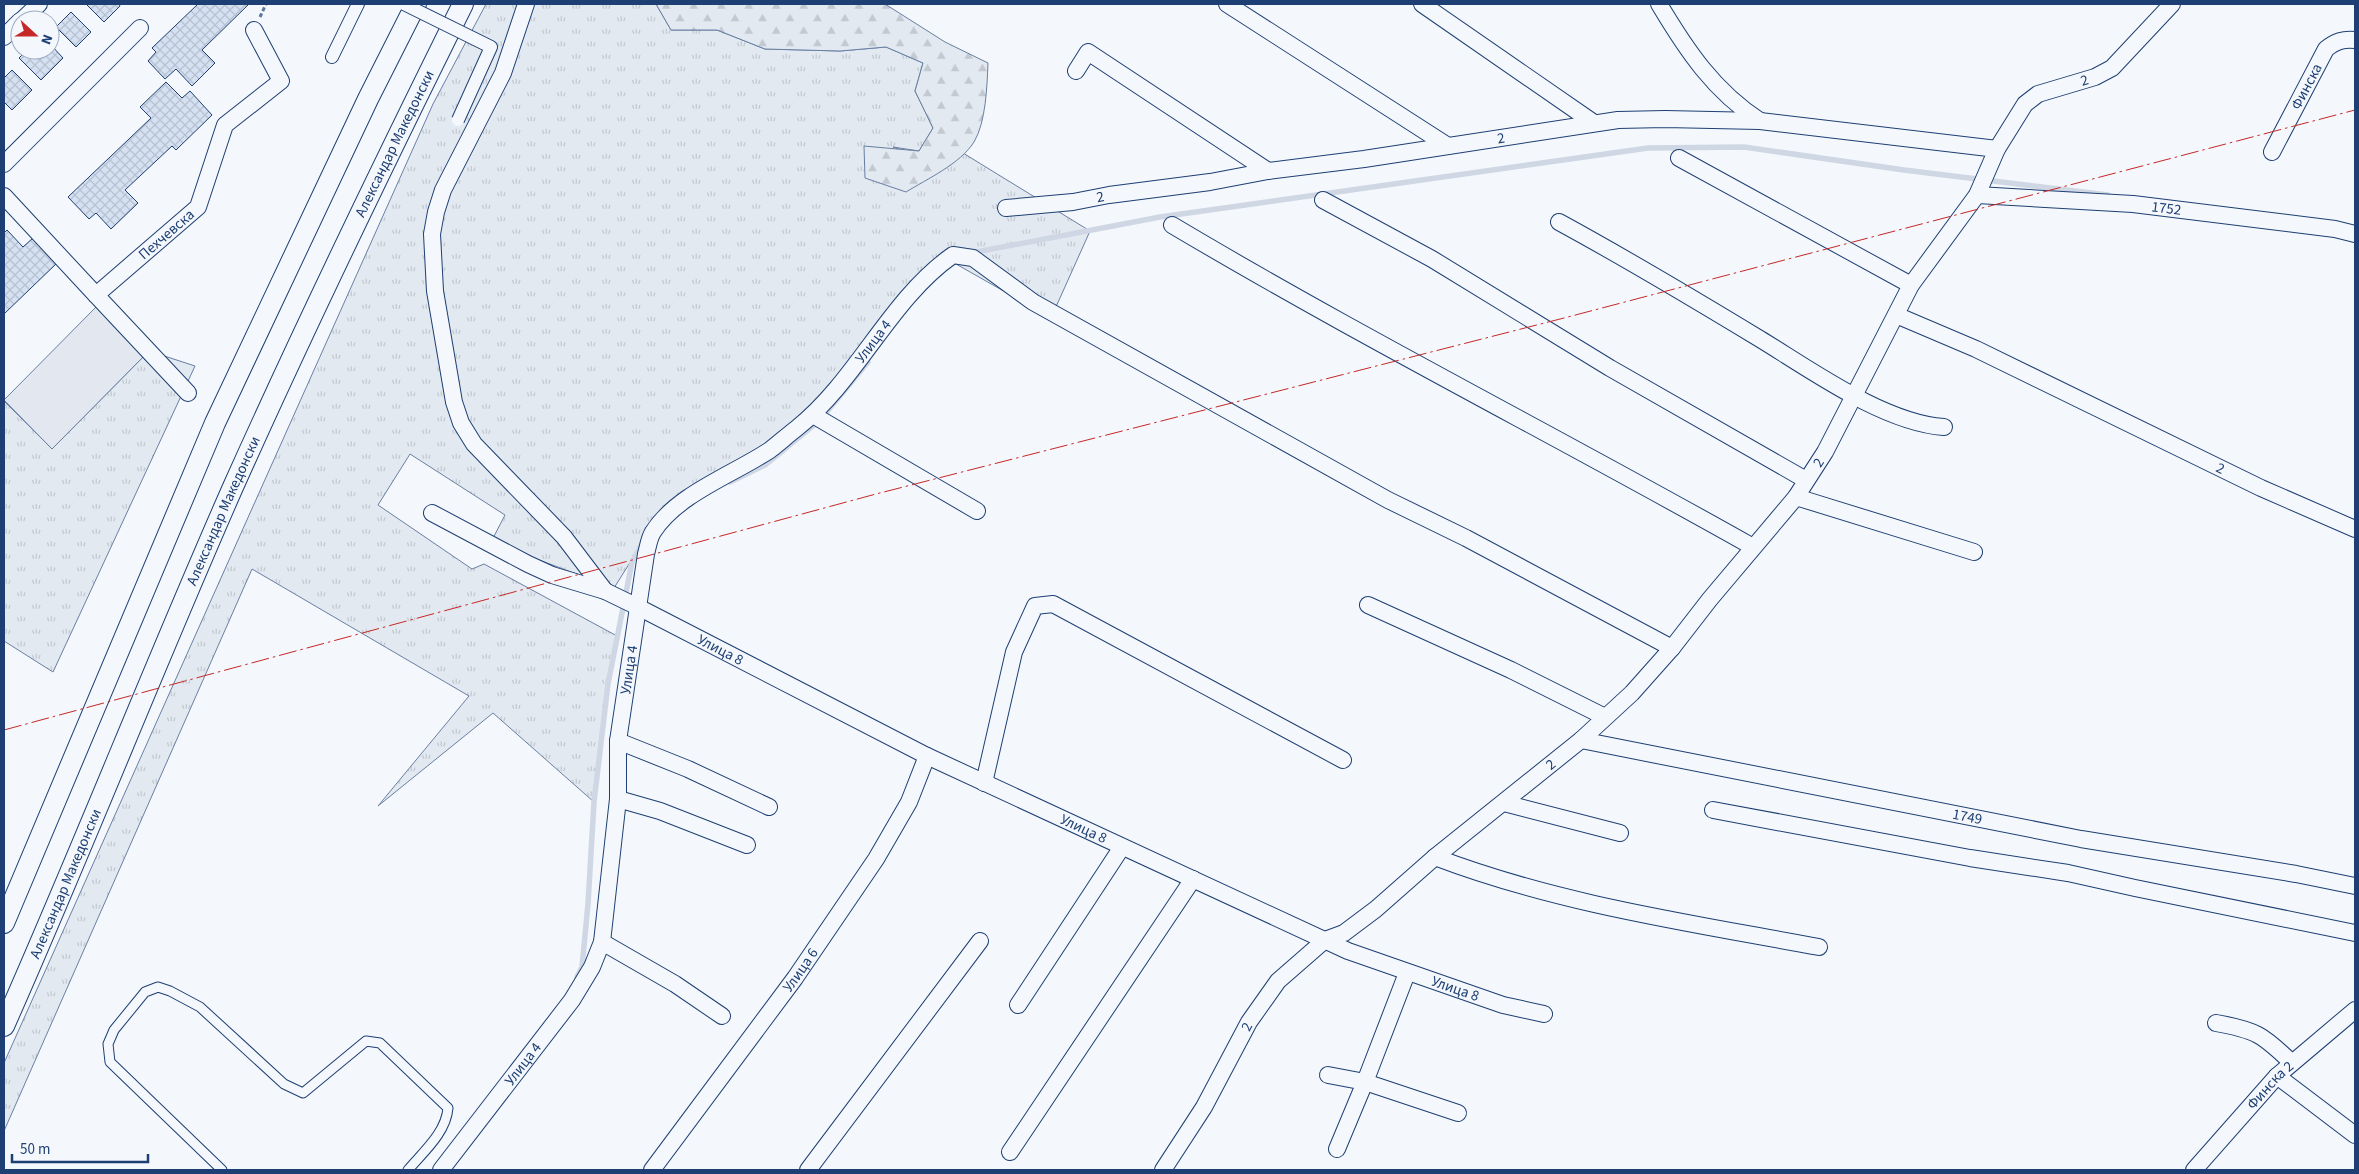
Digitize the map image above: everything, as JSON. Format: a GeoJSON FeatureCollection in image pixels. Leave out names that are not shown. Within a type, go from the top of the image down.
{"type":"FeatureCollection","features":[{"type":"Feature","properties":{"kind":"street"},"geometry":{"type":"LineString","coordinates":[[332,58],[358,4]]}},
{"type":"Feature","properties":{"kind":"street"},"geometry":{"type":"LineString","coordinates":[[404,4],[491,46],[458,120]]}},
{"type":"Feature","properties":{"kind":"street"},"geometry":{"type":"LineString","coordinates":[[4,923],[216,423],[368,99],[416,4]]}},
{"type":"Feature","properties":{"kind":"street","name":"Александар Македонски"},"geometry":{"type":"LineString","coordinates":[[4,1026],[65,888],[232,489],[352,228],[463,4]]}},
{"type":"Feature","properties":{"kind":"street"},"geometry":{"type":"LineString","coordinates":[[526,4],[503,73],[443,190],[436,212],[432,234],[435,291],[454,402],[461,423],[474,444],[564,537],[605,591]]}},
{"type":"Feature","properties":{"kind":"street"},"geometry":{"type":"LineString","coordinates":[[1227,4],[1448,146]]}},
{"type":"Feature","properties":{"kind":"street"},"geometry":{"type":"LineString","coordinates":[[1422,4],[1594,123]]}},
{"type":"Feature","properties":{"kind":"street"},"geometry":{"type":"LineString","coordinates":[[1659,4],[1682,42],[1717,88],[1736,105],[1760,121]]}},
{"type":"Feature","properties":{"kind":"street","name":"2"},"geometry":{"type":"LineString","coordinates":[[1163,1170],[1204,1107],[1249,1022],[1278,981],[1325,940],[1344,933],[1376,909],[1435,857],[1581,740],[1632,693],[1672,648],[1796,497],[1826,452],[1910,285],[1977,195],[1997,149],[2025,104],[2038,94],[2079,80],[2096,77],[2112,68],[2172,4]]}},
{"type":"Feature","properties":{"kind":"street"},"geometry":{"type":"LineString","coordinates":[[4,164],[140,28]]}},
{"type":"Feature","properties":{"kind":"street","name":"Пехчевска"},"geometry":{"type":"LineString","coordinates":[[96,295],[198,207],[224,125],[281,81],[254,30]]}},
{"type":"Feature","properties":{"kind":"street","name":"Финска"},"geometry":{"type":"LineString","coordinates":[[2272,152],[2326,49],[2334,42],[2345,39],[2355,40]]}},
{"type":"Feature","properties":{"kind":"street"},"geometry":{"type":"LineString","coordinates":[[1076,72],[1088,52],[1268,171]]}},
{"type":"Feature","properties":{"kind":"street","name":"2"},"geometry":{"type":"LineString","coordinates":[[1006,208],[1073,202],[1109,195],[1210,182],[1268,171],[1594,123],[1665,119],[1760,121],[1997,149]]}},
{"type":"Feature","properties":{"kind":"street"},"geometry":{"type":"LineString","coordinates":[[1679,158],[1910,285]]}},
{"type":"Feature","properties":{"kind":"street","name":"1752"},"geometry":{"type":"LineString","coordinates":[[1977,195],[2133,204],[2335,229],[2355,234]]}},
{"type":"Feature","properties":{"kind":"street"},"geometry":{"type":"LineString","coordinates":[[4,196],[188,393]]}},
{"type":"Feature","properties":{"kind":"street"},"geometry":{"type":"LineString","coordinates":[[1323,200],[1432,259],[1610,368],[1806,480]]}},
{"type":"Feature","properties":{"kind":"street"},"geometry":{"type":"LineString","coordinates":[[1559,222],[1854,395],[1909,420],[1927,426],[1944,427]]}},
{"type":"Feature","properties":{"kind":"street"},"geometry":{"type":"LineString","coordinates":[[1172,225],[1268,282],[1753,547]]}},
{"type":"Feature","properties":{"kind":"street","name":"Улица 4"},"geometry":{"type":"LineString","coordinates":[[441,1170],[572,1000],[592,967],[602,942],[618,799],[618,741],[646,554],[652,533],[668,514],[702,490],[770,450],[813,415],[844,380],[932,270],[953,255],[973,258],[1033,302],[1388,500],[1466,538],[1672,648]]}},
{"type":"Feature","properties":{"kind":"street","name":"2"},"geometry":{"type":"LineString","coordinates":[[1896,315],[1976,349],[2261,488],[2355,530]]}},
{"type":"Feature","properties":{"kind":"street"},"geometry":{"type":"LineString","coordinates":[[813,415],[977,511]]}},
{"type":"Feature","properties":{"kind":"street"},"geometry":{"type":"LineString","coordinates":[[1796,497],[1974,552]]}},
{"type":"Feature","properties":{"kind":"street","name":"Улица 8"},"geometry":{"type":"LineString","coordinates":[[432,513],[536,568],[605,591],[638,607],[927,756],[1348,952],[1503,1006],[1544,1014]]}},
{"type":"Feature","properties":{"kind":"street"},"geometry":{"type":"LineString","coordinates":[[984,783],[1014,652],[1035,606],[1053,604],[1343,760]]}},
{"type":"Feature","properties":{"kind":"street"},"geometry":{"type":"LineString","coordinates":[[1368,604],[1605,716]]}},
{"type":"Feature","properties":{"kind":"street","name":"1749"},"geometry":{"type":"LineString","coordinates":[[1581,740],[2081,839],[2296,874],[2355,886]]}},
{"type":"Feature","properties":{"kind":"street"},"geometry":{"type":"LineString","coordinates":[[618,741],[769,807]]}},
{"type":"Feature","properties":{"kind":"street","name":"Улица 6"},"geometry":{"type":"LineString","coordinates":[[652,1170],[795,978],[876,859],[909,802],[927,756]]}},
{"type":"Feature","properties":{"kind":"street"},"geometry":{"type":"LineString","coordinates":[[618,799],[660,811],[747,845]]}},
{"type":"Feature","properties":{"kind":"street"},"geometry":{"type":"LineString","coordinates":[[1504,803],[1620,833]]}},
{"type":"Feature","properties":{"kind":"street"},"geometry":{"type":"LineString","coordinates":[[1714,810],[1970,858],[2068,872],[2135,888],[2355,933]]}},
{"type":"Feature","properties":{"kind":"street"},"geometry":{"type":"LineString","coordinates":[[1018,1005],[1122,847]]}},
{"type":"Feature","properties":{"kind":"street"},"geometry":{"type":"LineString","coordinates":[[1435,857],[1483,876],[1555,896],[1819,947]]}},
{"type":"Feature","properties":{"kind":"street"},"geometry":{"type":"LineString","coordinates":[[1010,1152],[1193,879]]}},
{"type":"Feature","properties":{"kind":"street"},"geometry":{"type":"LineString","coordinates":[[808,1170],[980,941]]}},
{"type":"Feature","properties":{"kind":"street"},"geometry":{"type":"LineString","coordinates":[[602,942],[675,984],[722,1016]]}},
{"type":"Feature","properties":{"kind":"street"},"geometry":{"type":"LineString","coordinates":[[1337,1149],[1407,973]]}},
{"type":"Feature","properties":{"kind":"street","name":"Финска 2"},"geometry":{"type":"LineString","coordinates":[[2194,1170],[2291,1062],[2355,1010]]}},
{"type":"Feature","properties":{"kind":"street"},"geometry":{"type":"LineString","coordinates":[[2216,1022],[2238,1025],[2261,1036],[2291,1062]]}},
{"type":"Feature","properties":{"kind":"street"},"geometry":{"type":"LineString","coordinates":[[1328,1076],[1365,1082],[1458,1113]]}},
{"type":"Feature","properties":{"kind":"street"},"geometry":{"type":"LineString","coordinates":[[2277,1076],[2355,1135]]}},
{"type":"Feature","properties":{"kind":"lane"},"geometry":{"type":"LineString","coordinates":[[222,1170],[110,1062],[108,1044],[114,1030],[145,992],[158,988],[170,991],[200,1007],[284,1084],[303,1093],[366,1041],[380,1043],[448,1108],[447,1120],[442,1130],[408,1170]]}},
{"type":"Feature","properties":{"kind":"green space"},"geometry":{"type":"Polygon","coordinates":[[[486,4],[656,4],[671,30],[717,30],[765,49],[840,51],[886,47],[923,63],[915,91],[933,128],[919,151],[893,147],[949,166],[963,153],[1090,231],[1051,318],[949,260],[917,292],[854,381],[820,420],[765,465],[709,492],[653,526],[614,588],[491,542],[505,515],[410,454],[378,505],[472,569],[484,564],[617,636],[608,684],[594,802],[493,713],[378,806],[469,696],[252,569],[4,1131],[4,1063],[433,104],[486,4]]]}},
{"type":"Feature","properties":{"kind":"green space"},"geometry":{"type":"Polygon","coordinates":[[[656,4],[885,4],[945,42],[988,63],[985,104],[978,134],[968,150],[952,164],[906,192],[865,178],[864,146],[919,151],[933,128],[915,91],[923,63],[886,47],[840,51],[765,49],[717,30],[671,30],[656,4]]]}},
{"type":"Feature","properties":{"kind":"green space"},"geometry":{"type":"Polygon","coordinates":[[[149,351],[195,366],[53,672],[4,641],[4,401],[52,449],[149,351]]]}},
{"type":"Feature","properties":{"kind":"shaded area"},"geometry":{"type":"Polygon","coordinates":[[[100,303],[149,351],[52,449],[4,400],[100,303]]]}},
{"type":"Feature","properties":{"kind":"building"},"geometry":{"type":"Polygon","coordinates":[[[86,4],[119,4],[120,6],[104,22],[86,4]]]}},
{"type":"Feature","properties":{"kind":"building"},"geometry":{"type":"Polygon","coordinates":[[[198,4],[249,4],[202,50],[215,63],[192,86],[176,69],[165,79],[148,61],[156,52],[152,48],[198,4]]]}},
{"type":"Feature","properties":{"kind":"building"},"geometry":{"type":"Polygon","coordinates":[[[71,12],[91,32],[76,47],[60,31],[60,23],[71,12]]]}},
{"type":"Feature","properties":{"kind":"building"},"geometry":{"type":"Polygon","coordinates":[[[60,55],[63,58],[41,80],[21,60],[60,60],[60,55]]]}},
{"type":"Feature","properties":{"kind":"building"},"geometry":{"type":"Polygon","coordinates":[[[12,70],[32,90],[12,110],[4,102],[4,78],[12,70]]]}},
{"type":"Feature","properties":{"kind":"building"},"geometry":{"type":"Polygon","coordinates":[[[166,82],[182,98],[190,91],[212,115],[176,150],[172,146],[125,190],[138,203],[111,229],[96,213],[89,219],[68,197],[151,118],[140,107],[166,82]]]}},
{"type":"Feature","properties":{"kind":"building"},"geometry":{"type":"Polygon","coordinates":[[[7,230],[23,247],[33,238],[57,263],[4,314],[4,233],[7,230]]]}},
{"type":"Feature","properties":{"kind":"waterway"},"geometry":{"type":"LineString","coordinates":[[971,253],[1160,217],[1648,148],[1744,147],[1904,170],[2108,195]]}},
{"type":"Feature","properties":{"kind":"waterway"},"geometry":{"type":"LineString","coordinates":[[730,482],[765,465],[820,420],[868,362]]}},
{"type":"Feature","properties":{"kind":"waterway"},"geometry":{"type":"LineString","coordinates":[[577,977],[582,967],[594,802],[608,684],[632,562],[641,546]]}},
{"type":"Feature","properties":{"kind":"power"},"geometry":{"type":"LineString","coordinates":[[4,730],[876,494],[1564,318],[2355,110]]}}]}
